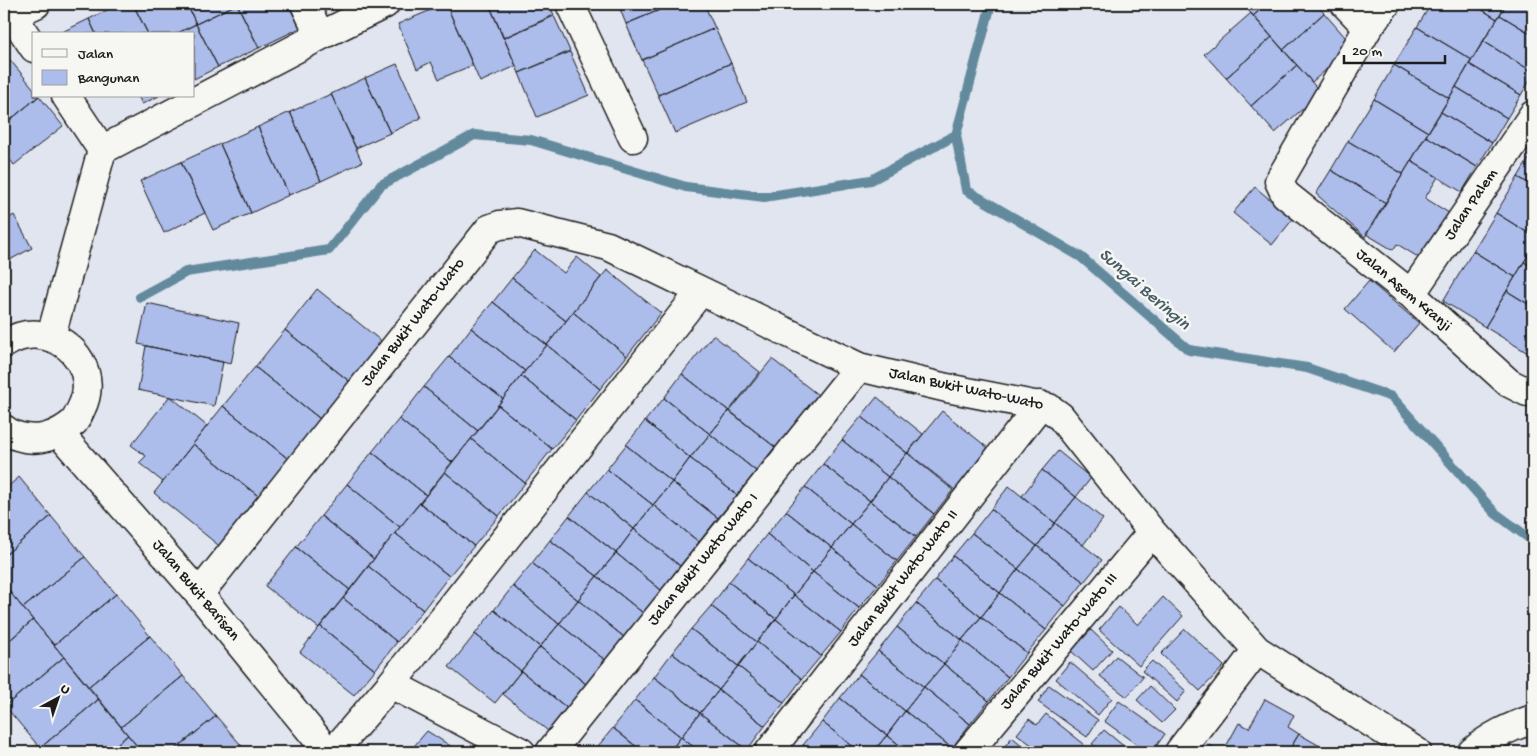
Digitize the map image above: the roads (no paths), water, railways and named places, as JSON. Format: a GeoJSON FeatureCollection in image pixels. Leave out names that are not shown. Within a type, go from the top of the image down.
{"type":"FeatureCollection","features":[{"type":"Feature","properties":{"kind":"street"},"geometry":{"type":"LineString","coordinates":[[305,4],[320,36]]}},
{"type":"Feature","properties":{"kind":"street"},"geometry":{"type":"LineString","coordinates":[[51,336],[102,150],[385,4]]}},
{"type":"Feature","properties":{"kind":"street"},"geometry":{"type":"LineString","coordinates":[[570,4],[633,138]]}},
{"type":"Feature","properties":{"kind":"street"},"geometry":{"type":"LineString","coordinates":[[1345,4],[1368,28],[1386,4]]}},
{"type":"Feature","properties":{"kind":"street"},"geometry":{"type":"LineString","coordinates":[[17,9],[32,43]]}},
{"type":"Feature","properties":{"kind":"street","name":"Jalan Asem Kranji"},"geometry":{"type":"LineString","coordinates":[[1368,28],[1279,182],[1285,194],[1411,294],[1509,383],[1527,392],[1533,391]]}},
{"type":"Feature","properties":{"kind":"street"},"geometry":{"type":"LineString","coordinates":[[67,98],[102,150]]}},
{"type":"Feature","properties":{"kind":"street","name":"Jalan Palem"},"geometry":{"type":"LineString","coordinates":[[1411,294],[1533,116]]}},
{"type":"Feature","properties":{"kind":"street","name":"Jalan Bukit Wato-Wato"},"geometry":{"type":"LineString","coordinates":[[199,594],[489,230],[500,225],[517,223],[608,246],[859,367],[947,388],[1049,408],[1060,416],[1152,532],[1257,650],[1417,752]]}},
{"type":"Feature","properties":{"kind":"street"},"geometry":{"type":"LineString","coordinates":[[333,752],[391,684],[701,291]]}},
{"type":"Feature","properties":{"kind":"street"},"geometry":{"type":"LineString","coordinates":[[4,344],[11,339],[30,334],[51,336],[69,346],[81,363],[87,382],[85,402],[75,421],[59,433],[43,439],[25,438],[4,429]]}},
{"type":"Feature","properties":{"kind":"street","name":"Jalan Bukit Wato-Wato I"},"geometry":{"type":"LineString","coordinates":[[550,752],[859,367]]}},
{"type":"Feature","properties":{"kind":"street","name":"Jalan Bukit Wato-Wato II"},"geometry":{"type":"LineString","coordinates":[[769,752],[1040,406]]}},
{"type":"Feature","properties":{"kind":"street","name":"Jalan Bukit Barisan"},"geometry":{"type":"LineString","coordinates":[[59,433],[199,594],[328,752]]}},
{"type":"Feature","properties":{"kind":"street","name":"Jalan Bukit Wato-Wato III"},"geometry":{"type":"LineString","coordinates":[[968,752],[1152,532]]}},
{"type":"Feature","properties":{"kind":"street"},"geometry":{"type":"LineString","coordinates":[[1179,752],[1257,650]]}},
{"type":"Feature","properties":{"kind":"street"},"geometry":{"type":"LineString","coordinates":[[391,684],[521,752]]}},
{"type":"Feature","properties":{"kind":"street"},"geometry":{"type":"LineString","coordinates":[[1472,752],[1484,741],[1508,728],[1533,719]]}},
{"type":"Feature","properties":{"kind":"waterway","name":"Sungai Beringin"},"geometry":{"type":"LineString","coordinates":[[991,4],[956,135],[966,190],[1081,257],[1189,350],[1307,368],[1392,397],[1495,513],[1533,541]]}},
{"type":"Feature","properties":{"kind":"waterway"},"geometry":{"type":"LineString","coordinates":[[140,297],[186,272],[329,250],[381,185],[474,135],[531,140],[686,187],[764,197],[871,180],[956,135]]}}]}
